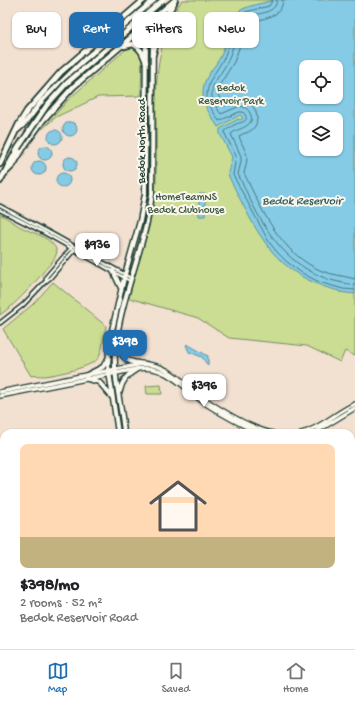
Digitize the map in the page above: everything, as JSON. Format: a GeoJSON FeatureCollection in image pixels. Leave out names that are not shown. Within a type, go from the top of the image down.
{"type":"FeatureCollection","features":[{"type":"Feature","properties":{"kind":"highway"},"geometry":{"type":"LineString","coordinates":[[0,164],[27,111],[60,74],[144,0]]}},
{"type":"Feature","properties":{"kind":"highway"},"geometry":{"type":"LineString","coordinates":[[16,131],[26,123],[42,101],[65,78],[154,0]]}},
{"type":"Feature","properties":{"kind":"highway"},"geometry":{"type":"LineString","coordinates":[[0,181],[37,118],[67,83],[163,0]]}},
{"type":"Feature","properties":{"kind":"highway"},"geometry":{"type":"LineString","coordinates":[[161,12],[175,0]]}},
{"type":"Feature","properties":{"kind":"highway"},"geometry":{"type":"LineString","coordinates":[[153,54],[161,24],[175,0]]}},
{"type":"Feature","properties":{"kind":"highway"},"geometry":{"type":"LineString","coordinates":[[3,175],[13,165],[43,120],[74,87],[132,37]]}},
{"type":"Feature","properties":{"kind":"highway"},"geometry":{"type":"LineString","coordinates":[[119,49],[128,44],[136,45],[141,50],[146,62]]}},
{"type":"Feature","properties":{"kind":"main road","name":"Bedok North Road"},"geometry":{"type":"LineString","coordinates":[[147,12],[150,0]]}},
{"type":"Feature","properties":{"kind":"main road"},"geometry":{"type":"LineString","coordinates":[[128,14],[132,13]]}},
{"type":"Feature","properties":{"kind":"main road","name":"Bedok North Road"},"geometry":{"type":"LineString","coordinates":[[117,429],[108,356],[110,339],[124,276],[140,221],[145,188],[146,48]]}},
{"type":"Feature","properties":{"kind":"main road","name":"Bedok North Road"},"geometry":{"type":"LineString","coordinates":[[123,429],[115,372],[117,341],[130,279],[147,222],[152,194],[153,48]]}},
{"type":"Feature","properties":{"kind":"main road"},"geometry":{"type":"LineString","coordinates":[[145,188],[152,181]]}},
{"type":"Feature","properties":{"kind":"main road"},"geometry":{"type":"LineString","coordinates":[[113,271],[121,289]]}},
{"type":"Feature","properties":{"kind":"main road"},"geometry":{"type":"LineString","coordinates":[[117,341],[122,355],[134,363],[157,366],[170,372],[186,382],[207,400],[258,429]]}},
{"type":"Feature","properties":{"kind":"main road"},"geometry":{"type":"LineString","coordinates":[[85,376],[103,367],[108,356]]}},
{"type":"Feature","properties":{"kind":"main road"},"geometry":{"type":"LineString","coordinates":[[115,372],[137,365],[146,364]]}},
{"type":"Feature","properties":{"kind":"main road"},"geometry":{"type":"LineString","coordinates":[[119,395],[120,386],[124,379],[131,372],[137,369]]}},
{"type":"Feature","properties":{"kind":"main road"},"geometry":{"type":"LineString","coordinates":[[0,392],[85,376],[137,369],[153,369],[178,381],[204,403],[250,429]]}},
{"type":"Feature","properties":{"kind":"main road"},"geometry":{"type":"LineString","coordinates":[[0,396],[88,379],[109,373]]}},
{"type":"Feature","properties":{"kind":"main road"},"geometry":{"type":"LineString","coordinates":[[88,379],[99,382],[113,399]]}},
{"type":"Feature","properties":{"kind":"main road"},"geometry":{"type":"LineString","coordinates":[[313,429],[355,404]]}},
{"type":"Feature","properties":{"kind":"main road"},"geometry":{"type":"LineString","coordinates":[[321,429],[355,408]]}},
{"type":"Feature","properties":{"kind":"street"},"geometry":{"type":"LineString","coordinates":[[0,206],[124,276]]}},
{"type":"Feature","properties":{"kind":"street"},"geometry":{"type":"LineString","coordinates":[[0,210],[74,247],[113,271],[130,279]]}},
{"type":"Feature","properties":{"kind":"street"},"geometry":{"type":"LineString","coordinates":[[0,323],[23,305],[50,278],[74,247]]}},
{"type":"Feature","properties":{"kind":"green space","name":"Bedok Reservoir Park"},"geometry":{"type":"Polygon","coordinates":[[[182,0],[355,0],[355,356],[345,351],[340,362],[307,346],[229,338],[198,318],[129,298],[147,234],[155,195],[156,94],[162,48],[196,48],[196,12],[175,12],[182,0]]]}},
{"type":"Feature","properties":{"kind":"green space"},"geometry":{"type":"Polygon","coordinates":[[[130,48],[135,49],[142,55],[141,96],[98,97],[56,117],[42,129],[70,98],[125,50],[130,48]]]}},
{"type":"Feature","properties":{"kind":"green space"},"geometry":{"type":"Polygon","coordinates":[[[0,214],[48,240],[57,251],[53,260],[18,301],[0,315],[0,214]]]}},
{"type":"Feature","properties":{"kind":"green space"},"geometry":{"type":"Polygon","coordinates":[[[53,282],[106,326],[102,346],[99,357],[96,361],[90,364],[57,374],[31,376],[3,329],[32,305],[53,282]]]}},
{"type":"Feature","properties":{"kind":"green space"},"geometry":{"type":"Polygon","coordinates":[[[161,385],[162,394],[147,394],[146,386],[161,385]]]}},
{"type":"Feature","properties":{"kind":"water","name":"Bedok Reservoir"},"geometry":{"type":"Polygon","coordinates":[[[274,0],[355,0],[355,294],[339,292],[316,284],[298,274],[283,262],[270,249],[259,233],[229,177],[228,173],[232,157],[220,134],[220,129],[238,119],[240,120],[243,118],[240,115],[218,127],[204,103],[203,88],[206,78],[221,56],[224,48],[259,48],[259,12],[238,12],[244,8],[274,0]]]}},
{"type":"Feature","properties":{"kind":"water"},"geometry":{"type":"Polygon","coordinates":[[[70,122],[75,124],[77,129],[75,134],[70,136],[65,134],[63,129],[65,124],[70,122]]]}},
{"type":"Feature","properties":{"kind":"water"},"geometry":{"type":"Polygon","coordinates":[[[55,130],[60,132],[62,137],[60,142],[55,144],[50,142],[48,137],[50,132],[55,130]]]}},
{"type":"Feature","properties":{"kind":"water"},"geometry":{"type":"Polygon","coordinates":[[[45,146],[50,148],[52,153],[50,158],[45,160],[40,158],[38,153],[40,148],[45,146]]]}},
{"type":"Feature","properties":{"kind":"water"},"geometry":{"type":"Polygon","coordinates":[[[70,157],[75,159],[77,164],[75,169],[70,171],[65,169],[63,164],[65,159],[70,157]]]}},
{"type":"Feature","properties":{"kind":"water"},"geometry":{"type":"Polygon","coordinates":[[[39,161],[44,163],[46,168],[44,173],[39,175],[34,173],[32,168],[34,163],[39,161]]]}},
{"type":"Feature","properties":{"kind":"water"},"geometry":{"type":"Polygon","coordinates":[[[63,173],[68,175],[70,180],[68,185],[63,187],[58,185],[56,180],[58,175],[63,173]]]}},
{"type":"Feature","properties":{"kind":"water"},"geometry":{"type":"Polygon","coordinates":[[[199,194],[205,194],[205,216],[199,216],[199,194]]]}},
{"type":"Feature","properties":{"kind":"water"},"geometry":{"type":"Polygon","coordinates":[[[187,344],[208,356],[208,366],[202,357],[189,352],[186,345],[187,344]]]}},
{"type":"Feature","properties":{"kind":"park label","name":"HomeTeamNS Bedok Clubhouse"},"geometry":{"type":"Point","coordinates":[186,204]}}]}
